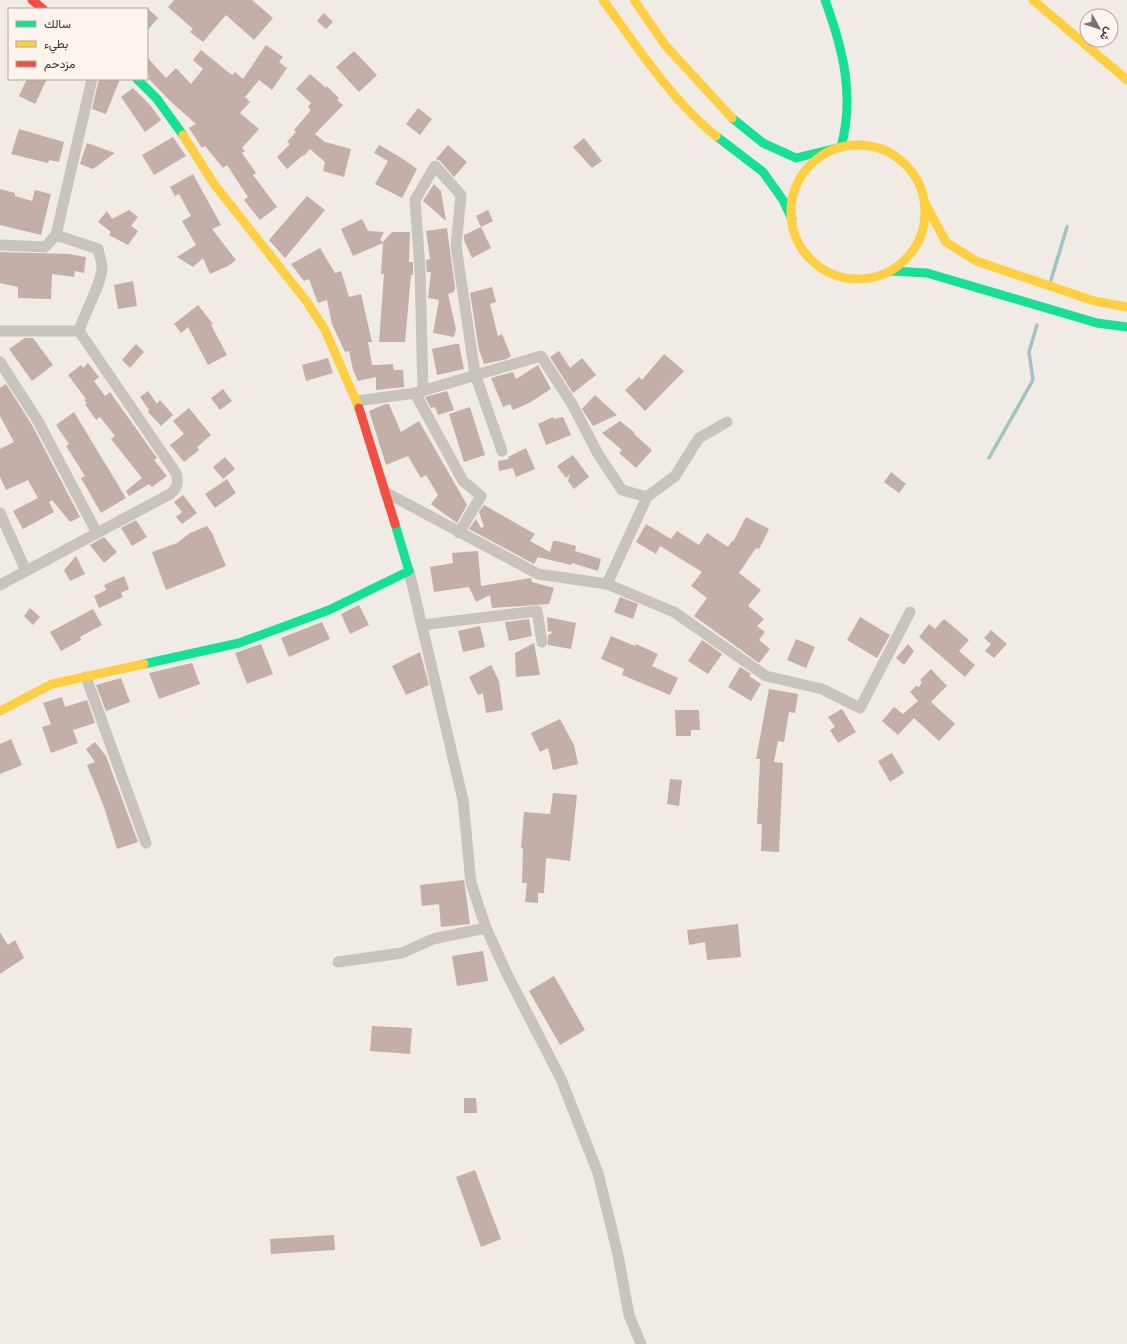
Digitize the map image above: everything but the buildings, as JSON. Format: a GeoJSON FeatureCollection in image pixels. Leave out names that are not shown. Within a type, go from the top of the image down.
{"type":"FeatureCollection","features":[{"type":"Feature","properties":{"kind":"main road"},"geometry":{"type":"LineString","coordinates":[[32,0],[42,8]]}},
{"type":"Feature","properties":{"kind":"main road"},"geometry":{"type":"LineString","coordinates":[[603,0],[642,54],[697,121],[762,172],[783,200],[798,240],[809,258],[825,271],[845,278],[866,279],[891,271],[927,273],[1082,319],[1127,327]]}},
{"type":"Feature","properties":{"kind":"main road"},"geometry":{"type":"LineString","coordinates":[[634,0],[665,45],[736,122],[763,144],[796,158],[841,147],[862,146],[884,151],[903,163],[917,180],[924,201],[946,242],[976,260],[1028,280],[1094,301],[1127,307]]}},
{"type":"Feature","properties":{"kind":"main road"},"geometry":{"type":"LineString","coordinates":[[825,0],[841,53],[846,93],[847,124],[841,147]]}},
{"type":"Feature","properties":{"kind":"main road"},"geometry":{"type":"LineString","coordinates":[[1033,0],[1127,80]]}},
{"type":"Feature","properties":{"kind":"main road"},"geometry":{"type":"LineString","coordinates":[[0,712],[52,684],[239,643],[330,610],[409,571],[357,401],[325,330],[307,302],[214,184],[185,138],[157,99],[138,80]]}},
{"type":"Feature","properties":{"kind":"main road"},"geometry":{"type":"LineString","coordinates":[[792,221],[791,202],[796,186],[807,168],[822,156],[841,147]]}},
{"type":"Feature","properties":{"kind":"main road"},"geometry":{"type":"LineString","coordinates":[[891,271],[907,258],[919,241],[924,221],[924,201]]}},
{"type":"Feature","properties":{"kind":"street"},"geometry":{"type":"LineString","coordinates":[[0,245],[45,247],[56,235],[92,80]]}},
{"type":"Feature","properties":{"kind":"street"},"geometry":{"type":"LineString","coordinates":[[459,533],[481,496],[463,482],[419,392],[420,268],[415,200],[435,166],[461,195],[456,246],[476,374],[502,451]]}},
{"type":"Feature","properties":{"kind":"street"},"geometry":{"type":"LineString","coordinates":[[0,585],[170,494],[176,489],[179,480],[176,473],[79,331],[82,317],[101,275],[102,266],[98,249],[56,235]]}},
{"type":"Feature","properties":{"kind":"street"},"geometry":{"type":"LineString","coordinates":[[0,331],[79,331]]}},
{"type":"Feature","properties":{"kind":"street"},"geometry":{"type":"LineString","coordinates":[[357,401],[419,392],[541,356],[572,404],[598,454],[622,490],[647,497]]}},
{"type":"Feature","properties":{"kind":"street"},"geometry":{"type":"LineString","coordinates":[[0,362],[38,421],[97,533]]}},
{"type":"Feature","properties":{"kind":"street"},"geometry":{"type":"LineString","coordinates":[[607,584],[647,497],[675,476],[699,438],[727,422]]}},
{"type":"Feature","properties":{"kind":"street"},"geometry":{"type":"LineString","coordinates":[[385,492],[538,574],[607,584],[674,612],[766,676],[822,689],[860,708],[910,612]]}},
{"type":"Feature","properties":{"kind":"street"},"geometry":{"type":"LineString","coordinates":[[0,513],[26,571]]}},
{"type":"Feature","properties":{"kind":"street"},"geometry":{"type":"LineString","coordinates":[[409,571],[463,800],[471,883],[486,928],[507,974],[561,1079],[598,1173],[618,1255],[629,1315],[642,1344]]}},
{"type":"Feature","properties":{"kind":"street"},"geometry":{"type":"LineString","coordinates":[[422,625],[537,611],[542,642]]}},
{"type":"Feature","properties":{"kind":"street"},"geometry":{"type":"LineString","coordinates":[[86,677],[146,843]]}},
{"type":"Feature","properties":{"kind":"street"},"geometry":{"type":"LineString","coordinates":[[338,962],[402,953],[433,938],[486,928]]}},
{"type":"Feature","properties":{"kind":"waterway"},"geometry":{"type":"LineString","coordinates":[[1051,280],[1067,227]]}},
{"type":"Feature","properties":{"kind":"waterway"},"geometry":{"type":"LineString","coordinates":[[989,458],[1033,380],[1029,352],[1037,325]]}},
{"type":"Feature","properties":{"kind":"traffic: fast"},"geometry":{"type":"LineString","coordinates":[[732,118],[763,143],[796,158],[841,147],[845,128],[847,91],[842,55],[825,0]]}},
{"type":"Feature","properties":{"kind":"traffic: fast"},"geometry":{"type":"LineString","coordinates":[[138,80],[157,99],[183,135]]}},
{"type":"Feature","properties":{"kind":"traffic: fast"},"geometry":{"type":"LineString","coordinates":[[716,136],[763,172],[783,200],[792,219]]}},
{"type":"Feature","properties":{"kind":"traffic: fast"},"geometry":{"type":"LineString","coordinates":[[891,271],[927,273],[1097,323],[1127,327]]}},
{"type":"Feature","properties":{"kind":"traffic: fast"},"geometry":{"type":"LineString","coordinates":[[144,664],[239,643],[329,610],[409,571],[395,524]]}},
{"type":"Feature","properties":{"kind":"traffic: slow"},"geometry":{"type":"LineString","coordinates":[[603,0],[655,72],[685,107],[716,136]]}},
{"type":"Feature","properties":{"kind":"traffic: slow"},"geometry":{"type":"LineString","coordinates":[[634,0],[665,45],[732,118]]}},
{"type":"Feature","properties":{"kind":"traffic: slow"},"geometry":{"type":"LineString","coordinates":[[1033,0],[1127,80]]}},
{"type":"Feature","properties":{"kind":"traffic: slow"},"geometry":{"type":"LineString","coordinates":[[183,135],[214,184],[307,302],[325,330],[359,408]]}},
{"type":"Feature","properties":{"kind":"traffic: slow"},"geometry":{"type":"LineString","coordinates":[[858,145],[877,148],[889,153],[905,165],[917,181],[922,193],[925,212],[922,231],[917,243],[905,259],[889,271],[877,276],[858,279],[839,276],[827,271],[811,259],[799,243],[794,231],[791,212],[794,193],[799,181],[811,165],[827,153],[839,148],[858,145]]}},
{"type":"Feature","properties":{"kind":"traffic: slow"},"geometry":{"type":"LineString","coordinates":[[925,203],[946,242],[976,261],[1094,301],[1127,307]]}},
{"type":"Feature","properties":{"kind":"traffic: slow"},"geometry":{"type":"LineString","coordinates":[[0,711],[52,684],[144,664]]}},
{"type":"Feature","properties":{"kind":"traffic: jam"},"geometry":{"type":"LineString","coordinates":[[32,0],[42,8]]}},
{"type":"Feature","properties":{"kind":"traffic: jam"},"geometry":{"type":"LineString","coordinates":[[359,408],[395,524]]}}]}
